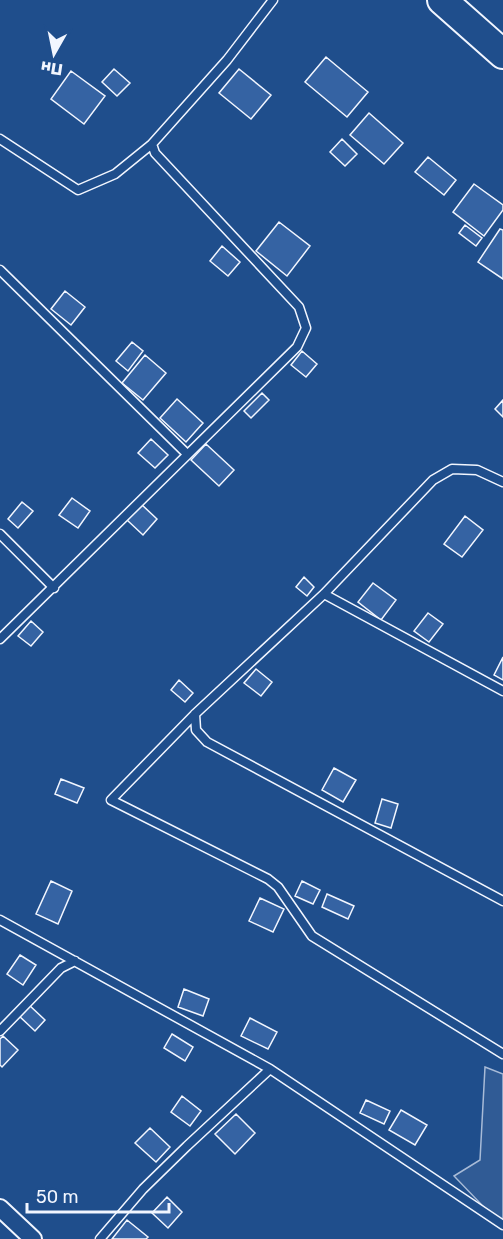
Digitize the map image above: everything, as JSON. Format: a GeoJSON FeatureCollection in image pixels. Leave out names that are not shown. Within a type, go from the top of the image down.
{"type":"FeatureCollection","features":[{"type":"Feature","properties":{"kind":"highway"},"geometry":{"type":"LineString","coordinates":[[442,0],[503,54]]}},
{"type":"Feature","properties":{"kind":"street"},"geometry":{"type":"LineString","coordinates":[[0,1208],[33,1239]]}},
{"type":"Feature","properties":{"kind":"lane"},"geometry":{"type":"LineString","coordinates":[[0,139],[78,190],[115,174],[152,144],[227,60],[273,0]]}},
{"type":"Feature","properties":{"kind":"lane"},"geometry":{"type":"LineString","coordinates":[[0,639],[297,347],[306,328],[299,307],[155,153],[152,144]]}},
{"type":"Feature","properties":{"kind":"lane"},"geometry":{"type":"LineString","coordinates":[[0,270],[187,454]]}},
{"type":"Feature","properties":{"kind":"lane"},"geometry":{"type":"LineString","coordinates":[[503,482],[477,470],[452,469],[433,480],[324,594],[195,714],[111,800],[268,879],[278,887],[312,936],[503,1054]]}},
{"type":"Feature","properties":{"kind":"lane"},"geometry":{"type":"LineString","coordinates":[[0,534],[54,588]]}},
{"type":"Feature","properties":{"kind":"lane"},"geometry":{"type":"LineString","coordinates":[[324,594],[503,692]]}},
{"type":"Feature","properties":{"kind":"lane"},"geometry":{"type":"LineString","coordinates":[[195,714],[196,730],[207,742],[503,901]]}},
{"type":"Feature","properties":{"kind":"lane"},"geometry":{"type":"LineString","coordinates":[[0,920],[270,1069],[503,1225]]}},
{"type":"Feature","properties":{"kind":"lane"},"geometry":{"type":"LineString","coordinates":[[0,1031],[61,968],[75,961]]}},
{"type":"Feature","properties":{"kind":"lane"},"geometry":{"type":"LineString","coordinates":[[100,1239],[143,1189],[270,1069]]}},
{"type":"Feature","properties":{"kind":"shaded area"},"geometry":{"type":"Polygon","coordinates":[[[485,1067],[503,1074],[503,1227],[454,1176],[480,1160],[485,1067]]]}},
{"type":"Feature","properties":{"kind":"building"},"geometry":{"type":"Polygon","coordinates":[[[326,57],[368,92],[347,117],[305,82],[326,57]]]}},
{"type":"Feature","properties":{"kind":"building"},"geometry":{"type":"Polygon","coordinates":[[[114,69],[130,83],[117,96],[102,82],[114,69]]]}},
{"type":"Feature","properties":{"kind":"building"},"geometry":{"type":"Polygon","coordinates":[[[239,69],[271,95],[251,119],[219,93],[239,69]]]}},
{"type":"Feature","properties":{"kind":"building"},"geometry":{"type":"Polygon","coordinates":[[[71,71],[105,96],[84,124],[51,99],[71,71]]]}},
{"type":"Feature","properties":{"kind":"building"},"geometry":{"type":"Polygon","coordinates":[[[369,113],[403,143],[384,164],[350,135],[369,113]]]}},
{"type":"Feature","properties":{"kind":"building"},"geometry":{"type":"Polygon","coordinates":[[[342,139],[357,154],[345,166],[330,152],[342,139]]]}},
{"type":"Feature","properties":{"kind":"building"},"geometry":{"type":"Polygon","coordinates":[[[428,157],[456,180],[444,195],[415,172],[428,157]]]}},
{"type":"Feature","properties":{"kind":"building"},"geometry":{"type":"Polygon","coordinates":[[[474,184],[503,205],[503,210],[484,236],[453,212],[474,184]]]}},
{"type":"Feature","properties":{"kind":"building"},"geometry":{"type":"Polygon","coordinates":[[[279,222],[310,246],[287,276],[256,251],[279,222]]]}},
{"type":"Feature","properties":{"kind":"building"},"geometry":{"type":"Polygon","coordinates":[[[465,225],[482,238],[476,246],[459,233],[465,225]]]}},
{"type":"Feature","properties":{"kind":"building"},"geometry":{"type":"Polygon","coordinates":[[[500,229],[503,230],[503,279],[478,262],[500,229]]]}},
{"type":"Feature","properties":{"kind":"building"},"geometry":{"type":"Polygon","coordinates":[[[222,246],[240,262],[228,276],[210,261],[222,246]]]}},
{"type":"Feature","properties":{"kind":"building"},"geometry":{"type":"Polygon","coordinates":[[[65,291],[85,307],[71,325],[51,309],[65,291]]]}},
{"type":"Feature","properties":{"kind":"building"},"geometry":{"type":"Polygon","coordinates":[[[132,342],[143,351],[128,371],[116,361],[132,342]]]}},
{"type":"Feature","properties":{"kind":"building"},"geometry":{"type":"Polygon","coordinates":[[[302,351],[317,364],[306,377],[291,365],[302,351]]]}},
{"type":"Feature","properties":{"kind":"building"},"geometry":{"type":"Polygon","coordinates":[[[145,355],[166,373],[143,400],[122,383],[145,355]]]}},
{"type":"Feature","properties":{"kind":"building"},"geometry":{"type":"Polygon","coordinates":[[[262,393],[269,400],[251,418],[244,411],[262,393]]]}},
{"type":"Feature","properties":{"kind":"building"},"geometry":{"type":"Polygon","coordinates":[[[177,399],[203,423],[186,442],[160,418],[177,399]]]}},
{"type":"Feature","properties":{"kind":"building"},"geometry":{"type":"Polygon","coordinates":[[[503,400],[503,417],[495,409],[503,400]]]}},
{"type":"Feature","properties":{"kind":"building"},"geometry":{"type":"Polygon","coordinates":[[[151,439],[168,455],[155,468],[138,453],[151,439]]]}},
{"type":"Feature","properties":{"kind":"building"},"geometry":{"type":"Polygon","coordinates":[[[206,444],[234,470],[219,486],[191,460],[206,444]]]}},
{"type":"Feature","properties":{"kind":"building"},"geometry":{"type":"Polygon","coordinates":[[[72,498],[90,511],[78,528],[59,515],[72,498]]]}},
{"type":"Feature","properties":{"kind":"building"},"geometry":{"type":"Polygon","coordinates":[[[22,502],[33,511],[18,528],[8,519],[22,502]]]}},
{"type":"Feature","properties":{"kind":"building"},"geometry":{"type":"Polygon","coordinates":[[[141,504],[157,519],[143,535],[127,520],[141,504]]]}},
{"type":"Feature","properties":{"kind":"building"},"geometry":{"type":"Polygon","coordinates":[[[465,516],[483,530],[462,557],[444,544],[465,516]]]}},
{"type":"Feature","properties":{"kind":"building"},"geometry":{"type":"Polygon","coordinates":[[[304,577],[314,587],[307,596],[296,587],[304,577]]]}},
{"type":"Feature","properties":{"kind":"building"},"geometry":{"type":"Polygon","coordinates":[[[373,583],[396,600],[381,620],[358,602],[373,583]]]}},
{"type":"Feature","properties":{"kind":"building"},"geometry":{"type":"Polygon","coordinates":[[[428,613],[443,624],[429,642],[414,631],[428,613]]]}},
{"type":"Feature","properties":{"kind":"building"},"geometry":{"type":"Polygon","coordinates":[[[31,621],[43,632],[31,646],[18,636],[31,621]]]}},
{"type":"Feature","properties":{"kind":"building"},"geometry":{"type":"Polygon","coordinates":[[[503,657],[503,680],[494,675],[503,657]]]}},
{"type":"Feature","properties":{"kind":"building"},"geometry":{"type":"Polygon","coordinates":[[[256,669],[272,682],[261,696],[244,683],[256,669]]]}},
{"type":"Feature","properties":{"kind":"building"},"geometry":{"type":"Polygon","coordinates":[[[179,680],[193,693],[185,702],[171,690],[179,680]]]}},
{"type":"Feature","properties":{"kind":"building"},"geometry":{"type":"Polygon","coordinates":[[[334,768],[356,780],[343,802],[322,790],[334,768]]]}},
{"type":"Feature","properties":{"kind":"building"},"geometry":{"type":"Polygon","coordinates":[[[61,779],[84,788],[77,803],[55,794],[61,779]]]}},
{"type":"Feature","properties":{"kind":"building"},"geometry":{"type":"Polygon","coordinates":[[[382,799],[398,804],[391,828],[375,823],[382,799]]]}},
{"type":"Feature","properties":{"kind":"building"},"geometry":{"type":"Polygon","coordinates":[[[51,881],[72,891],[58,924],[36,914],[51,881]]]}},
{"type":"Feature","properties":{"kind":"building"},"geometry":{"type":"Polygon","coordinates":[[[302,881],[320,890],[313,904],[295,896],[302,881]]]}},
{"type":"Feature","properties":{"kind":"building"},"geometry":{"type":"Polygon","coordinates":[[[327,894],[354,906],[348,919],[322,907],[327,894]]]}},
{"type":"Feature","properties":{"kind":"building"},"geometry":{"type":"Polygon","coordinates":[[[260,898],[284,909],[273,932],[249,921],[260,898]]]}},
{"type":"Feature","properties":{"kind":"building"},"geometry":{"type":"Polygon","coordinates":[[[20,955],[36,965],[23,985],[7,974],[20,955]]]}},
{"type":"Feature","properties":{"kind":"building"},"geometry":{"type":"Polygon","coordinates":[[[184,989],[209,999],[203,1016],[178,1007],[184,989]]]}},
{"type":"Feature","properties":{"kind":"building"},"geometry":{"type":"Polygon","coordinates":[[[28,1004],[45,1020],[35,1031],[18,1015],[28,1004]]]}},
{"type":"Feature","properties":{"kind":"building"},"geometry":{"type":"Polygon","coordinates":[[[250,1018],[277,1032],[268,1049],[241,1036],[250,1018]]]}},
{"type":"Feature","properties":{"kind":"building"},"geometry":{"type":"Polygon","coordinates":[[[172,1034],[193,1047],[185,1061],[164,1048],[172,1034]]]}},
{"type":"Feature","properties":{"kind":"building"},"geometry":{"type":"Polygon","coordinates":[[[3,1036],[18,1050],[2,1067],[0,1065],[0,1039],[3,1036]]]}},
{"type":"Feature","properties":{"kind":"building"},"geometry":{"type":"Polygon","coordinates":[[[182,1096],[201,1111],[190,1126],[171,1112],[182,1096]]]}},
{"type":"Feature","properties":{"kind":"building"},"geometry":{"type":"Polygon","coordinates":[[[366,1100],[390,1111],[384,1124],[360,1113],[366,1100]]]}},
{"type":"Feature","properties":{"kind":"building"},"geometry":{"type":"Polygon","coordinates":[[[401,1110],[427,1125],[415,1145],[389,1130],[401,1110]]]}},
{"type":"Feature","properties":{"kind":"building"},"geometry":{"type":"Polygon","coordinates":[[[236,1114],[255,1133],[235,1154],[215,1134],[236,1114]]]}},
{"type":"Feature","properties":{"kind":"building"},"geometry":{"type":"Polygon","coordinates":[[[150,1128],[170,1147],[156,1162],[135,1143],[150,1128]]]}},
{"type":"Feature","properties":{"kind":"building"},"geometry":{"type":"Polygon","coordinates":[[[167,1197],[182,1212],[168,1228],[152,1213],[167,1197]]]}},
{"type":"Feature","properties":{"kind":"building"},"geometry":{"type":"Polygon","coordinates":[[[127,1220],[148,1237],[146,1239],[112,1239],[127,1220]]]}}]}
